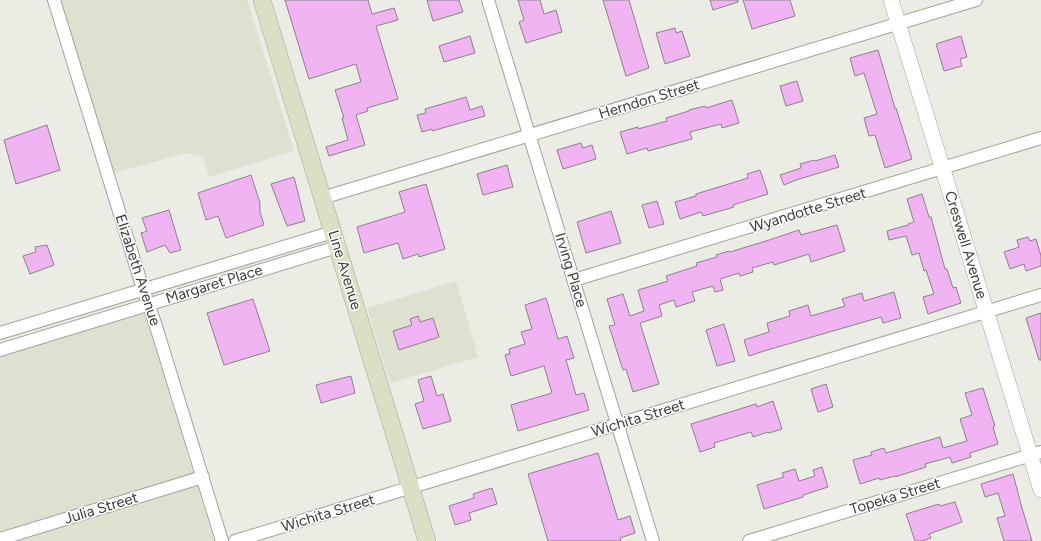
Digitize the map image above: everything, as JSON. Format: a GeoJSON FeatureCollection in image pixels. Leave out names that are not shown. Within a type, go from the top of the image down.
{"type":"FeatureCollection","features":[{"type":"Feature","properties":{"kind":"main road","name":"Line Avenue"},"geometry":{"type":"LineString","coordinates":[[262,0],[427,541]]}},
{"type":"Feature","properties":{"kind":"street","name":"Elizabeth Avenue"},"geometry":{"type":"LineString","coordinates":[[54,0],[143,289],[156,323],[222,541]]}},
{"type":"Feature","properties":{"kind":"street","name":"Irving Place"},"geometry":{"type":"LineString","coordinates":[[488,0],[654,541]]}},
{"type":"Feature","properties":{"kind":"street","name":"Creswell Avenue"},"geometry":{"type":"LineString","coordinates":[[891,0],[987,312],[1036,453],[1041,490]]}},
{"type":"Feature","properties":{"kind":"street","name":"Herndon Street"},"geometry":{"type":"LineString","coordinates":[[322,198],[976,0]]}},
{"type":"Feature","properties":{"kind":"street","name":"Wyandotte Street"},"geometry":{"type":"LineString","coordinates":[[574,280],[1041,138]]}},
{"type":"Feature","properties":{"kind":"street","name":"Margaret Place"},"geometry":{"type":"LineString","coordinates":[[0,333],[143,289],[335,239]]}},
{"type":"Feature","properties":{"kind":"street","name":"Margaret Place"},"geometry":{"type":"LineString","coordinates":[[0,350],[149,304],[335,239]]}},
{"type":"Feature","properties":{"kind":"street","name":"Wichita Street"},"geometry":{"type":"LineString","coordinates":[[235,541],[1041,295]]}},
{"type":"Feature","properties":{"kind":"street","name":"Topeka Street"},"geometry":{"type":"LineString","coordinates":[[749,541],[1036,453]]}},
{"type":"Feature","properties":{"kind":"street","name":"Julia Street"},"geometry":{"type":"LineString","coordinates":[[0,539],[203,477]]}},
{"type":"Feature","properties":{"kind":"shaded area"},"geometry":{"type":"Polygon","coordinates":[[[61,0],[247,0],[294,151],[209,177],[203,157],[186,153],[113,173],[61,0]]]}},
{"type":"Feature","properties":{"kind":"shaded area"},"geometry":{"type":"Polygon","coordinates":[[[456,281],[478,357],[390,383],[367,308],[456,281]]]}},
{"type":"Feature","properties":{"kind":"shaded area"},"geometry":{"type":"Polygon","coordinates":[[[138,313],[144,314],[146,318],[214,541],[0,541],[0,355],[138,313]]]}},
{"type":"Feature","properties":{"kind":"building"},"geometry":{"type":"Polygon","coordinates":[[[285,0],[368,0],[372,14],[394,8],[398,20],[376,26],[398,99],[367,108],[368,111],[356,115],[365,145],[329,156],[326,147],[348,140],[342,118],[344,118],[335,90],[361,82],[356,64],[309,79],[285,0]]]}},
{"type":"Feature","properties":{"kind":"building"},"geometry":{"type":"Polygon","coordinates":[[[427,0],[459,0],[463,12],[433,21],[427,0]]]}},
{"type":"Feature","properties":{"kind":"building"},"geometry":{"type":"Polygon","coordinates":[[[518,0],[540,0],[544,14],[556,10],[562,32],[526,43],[519,22],[524,20],[518,0]]]}},
{"type":"Feature","properties":{"kind":"building"},"geometry":{"type":"Polygon","coordinates":[[[603,0],[629,0],[649,68],[626,76],[603,0]]]}},
{"type":"Feature","properties":{"kind":"building"},"geometry":{"type":"Polygon","coordinates":[[[710,0],[738,0],[738,2],[713,10],[710,0]]]}},
{"type":"Feature","properties":{"kind":"building"},"geometry":{"type":"Polygon","coordinates":[[[743,0],[790,0],[795,16],[752,29],[743,0]]]}},
{"type":"Feature","properties":{"kind":"building"},"geometry":{"type":"Polygon","coordinates":[[[675,28],[676,33],[682,31],[690,56],[665,64],[656,33],[675,28]]]}},
{"type":"Feature","properties":{"kind":"building"},"geometry":{"type":"Polygon","coordinates":[[[470,36],[475,53],[444,62],[439,46],[470,36]]]}},
{"type":"Feature","properties":{"kind":"building"},"geometry":{"type":"Polygon","coordinates":[[[961,36],[967,57],[960,59],[962,66],[944,71],[936,44],[961,36]]]}},
{"type":"Feature","properties":{"kind":"building"},"geometry":{"type":"Polygon","coordinates":[[[878,50],[912,159],[885,168],[875,135],[869,136],[864,118],[877,114],[864,73],[855,76],[850,58],[878,50]]]}},
{"type":"Feature","properties":{"kind":"building"},"geometry":{"type":"Polygon","coordinates":[[[797,81],[803,101],[786,106],[780,86],[797,81]]]}},
{"type":"Feature","properties":{"kind":"building"},"geometry":{"type":"Polygon","coordinates":[[[466,97],[470,110],[482,106],[485,116],[432,131],[432,129],[422,132],[417,115],[426,113],[425,109],[466,97]]]}},
{"type":"Feature","properties":{"kind":"building"},"geometry":{"type":"Polygon","coordinates":[[[732,100],[739,123],[722,128],[721,124],[690,132],[692,139],[648,151],[647,148],[627,154],[620,132],[667,121],[666,118],[689,110],[705,106],[706,108],[732,100]]]}},
{"type":"Feature","properties":{"kind":"building"},"geometry":{"type":"Polygon","coordinates":[[[47,125],[60,170],[16,184],[4,140],[47,125]]]}},
{"type":"Feature","properties":{"kind":"building"},"geometry":{"type":"Polygon","coordinates":[[[581,143],[583,148],[592,145],[596,159],[563,169],[557,150],[581,143]]]}},
{"type":"Feature","properties":{"kind":"building"},"geometry":{"type":"Polygon","coordinates":[[[835,155],[839,167],[784,185],[780,175],[801,168],[800,164],[835,155]]]}},
{"type":"Feature","properties":{"kind":"building"},"geometry":{"type":"Polygon","coordinates":[[[507,165],[513,187],[483,195],[477,174],[507,165]]]}},
{"type":"Feature","properties":{"kind":"building"},"geometry":{"type":"Polygon","coordinates":[[[760,170],[768,194],[733,205],[734,207],[703,216],[701,212],[680,219],[675,202],[748,178],[747,174],[760,170]]]}},
{"type":"Feature","properties":{"kind":"building"},"geometry":{"type":"Polygon","coordinates":[[[251,175],[260,203],[260,212],[264,225],[226,238],[218,216],[206,220],[198,193],[251,175]]]}},
{"type":"Feature","properties":{"kind":"building"},"geometry":{"type":"Polygon","coordinates":[[[294,177],[305,221],[287,226],[271,184],[294,177]]]}},
{"type":"Feature","properties":{"kind":"building"},"geometry":{"type":"Polygon","coordinates":[[[426,184],[445,249],[419,257],[418,254],[403,259],[398,243],[364,253],[357,227],[405,212],[399,192],[426,184]]]}},
{"type":"Feature","properties":{"kind":"building"},"geometry":{"type":"Polygon","coordinates":[[[922,194],[929,217],[931,217],[945,269],[947,269],[953,288],[956,287],[961,303],[928,314],[923,297],[934,294],[926,270],[924,271],[919,253],[912,255],[906,236],[889,240],[887,231],[914,222],[907,199],[922,194]]]}},
{"type":"Feature","properties":{"kind":"building"},"geometry":{"type":"Polygon","coordinates":[[[657,201],[664,224],[649,228],[642,205],[657,201]]]}},
{"type":"Feature","properties":{"kind":"building"},"geometry":{"type":"Polygon","coordinates":[[[169,210],[181,250],[170,253],[165,245],[147,252],[141,233],[147,231],[142,218],[169,210]]]}},
{"type":"Feature","properties":{"kind":"building"},"geometry":{"type":"Polygon","coordinates":[[[611,211],[621,243],[586,253],[577,222],[611,211]]]}},
{"type":"Feature","properties":{"kind":"building"},"geometry":{"type":"Polygon","coordinates":[[[837,225],[845,251],[811,262],[809,254],[774,265],[773,262],[752,268],[753,272],[740,276],[739,273],[720,279],[723,290],[715,292],[713,286],[692,292],[695,301],[676,307],[674,300],[659,305],[662,316],[640,323],[659,384],[633,392],[626,369],[623,370],[609,326],[615,325],[607,299],[623,294],[630,316],[644,311],[638,290],[668,281],[666,276],[697,266],[696,263],[717,257],[716,255],[799,230],[801,235],[837,225]]]}},
{"type":"Feature","properties":{"kind":"building"},"geometry":{"type":"Polygon","coordinates":[[[1028,237],[1030,241],[1036,239],[1041,256],[1041,266],[1026,271],[1024,264],[1010,269],[1004,252],[1019,247],[1017,240],[1028,237]]]}},
{"type":"Feature","properties":{"kind":"building"},"geometry":{"type":"Polygon","coordinates":[[[47,245],[54,265],[30,274],[23,256],[36,252],[35,247],[47,245]]]}},
{"type":"Feature","properties":{"kind":"building"},"geometry":{"type":"Polygon","coordinates":[[[894,292],[901,318],[883,323],[881,317],[749,356],[744,340],[769,332],[767,323],[790,316],[789,311],[808,305],[811,316],[845,306],[842,299],[862,293],[864,301],[894,292]]]}},
{"type":"Feature","properties":{"kind":"building"},"geometry":{"type":"Polygon","coordinates":[[[546,298],[558,339],[567,336],[574,358],[566,360],[576,395],[584,393],[589,410],[518,431],[511,405],[552,393],[544,366],[511,376],[505,355],[510,354],[509,349],[525,344],[521,332],[532,329],[525,305],[546,298]]]}},
{"type":"Feature","properties":{"kind":"building"},"geometry":{"type":"Polygon","coordinates":[[[253,299],[270,351],[224,365],[207,313],[253,299]]]}},
{"type":"Feature","properties":{"kind":"building"},"geometry":{"type":"Polygon","coordinates":[[[1041,313],[1041,360],[1039,360],[1026,318],[1041,313]]]}},
{"type":"Feature","properties":{"kind":"building"},"geometry":{"type":"Polygon","coordinates":[[[418,316],[420,322],[433,318],[439,337],[399,350],[393,331],[412,325],[410,319],[418,316]]]}},
{"type":"Feature","properties":{"kind":"building"},"geometry":{"type":"Polygon","coordinates":[[[724,324],[735,361],[717,366],[706,330],[724,324]]]}},
{"type":"Feature","properties":{"kind":"building"},"geometry":{"type":"Polygon","coordinates":[[[351,376],[355,393],[321,403],[316,385],[351,376]]]}},
{"type":"Feature","properties":{"kind":"building"},"geometry":{"type":"Polygon","coordinates":[[[431,376],[437,396],[443,394],[451,421],[423,429],[415,404],[424,401],[418,380],[431,376]]]}},
{"type":"Feature","properties":{"kind":"building"},"geometry":{"type":"Polygon","coordinates":[[[826,384],[833,407],[818,412],[811,389],[826,384]]]}},
{"type":"Feature","properties":{"kind":"building"},"geometry":{"type":"Polygon","coordinates":[[[983,388],[995,426],[993,427],[998,444],[970,453],[971,457],[952,463],[950,457],[925,464],[926,467],[895,477],[880,480],[879,478],[860,484],[853,460],[872,455],[871,452],[884,448],[886,453],[940,437],[943,448],[967,441],[960,419],[972,415],[965,393],[983,388]]]}},
{"type":"Feature","properties":{"kind":"building"},"geometry":{"type":"Polygon","coordinates":[[[773,401],[782,429],[753,437],[751,432],[714,443],[715,447],[700,452],[691,424],[756,404],[757,407],[773,401]]]}},
{"type":"Feature","properties":{"kind":"building"},"geometry":{"type":"Polygon","coordinates":[[[598,453],[618,520],[630,516],[635,533],[620,538],[621,541],[548,541],[528,474],[598,453]]]}},
{"type":"Feature","properties":{"kind":"building"},"geometry":{"type":"Polygon","coordinates":[[[822,467],[828,487],[803,495],[803,497],[764,509],[757,485],[784,477],[782,473],[795,469],[799,481],[815,476],[813,470],[822,467]]]}},
{"type":"Feature","properties":{"kind":"building"},"geometry":{"type":"Polygon","coordinates":[[[1013,474],[1032,541],[1004,541],[997,518],[1005,516],[998,493],[985,497],[981,484],[1013,474]]]}},
{"type":"Feature","properties":{"kind":"building"},"geometry":{"type":"Polygon","coordinates":[[[492,488],[497,504],[469,513],[471,520],[455,525],[449,506],[474,498],[473,494],[492,488]]]}},
{"type":"Feature","properties":{"kind":"building"},"geometry":{"type":"Polygon","coordinates":[[[955,502],[962,522],[929,534],[931,538],[922,541],[915,541],[906,514],[939,504],[940,506],[955,502]]]}}]}
